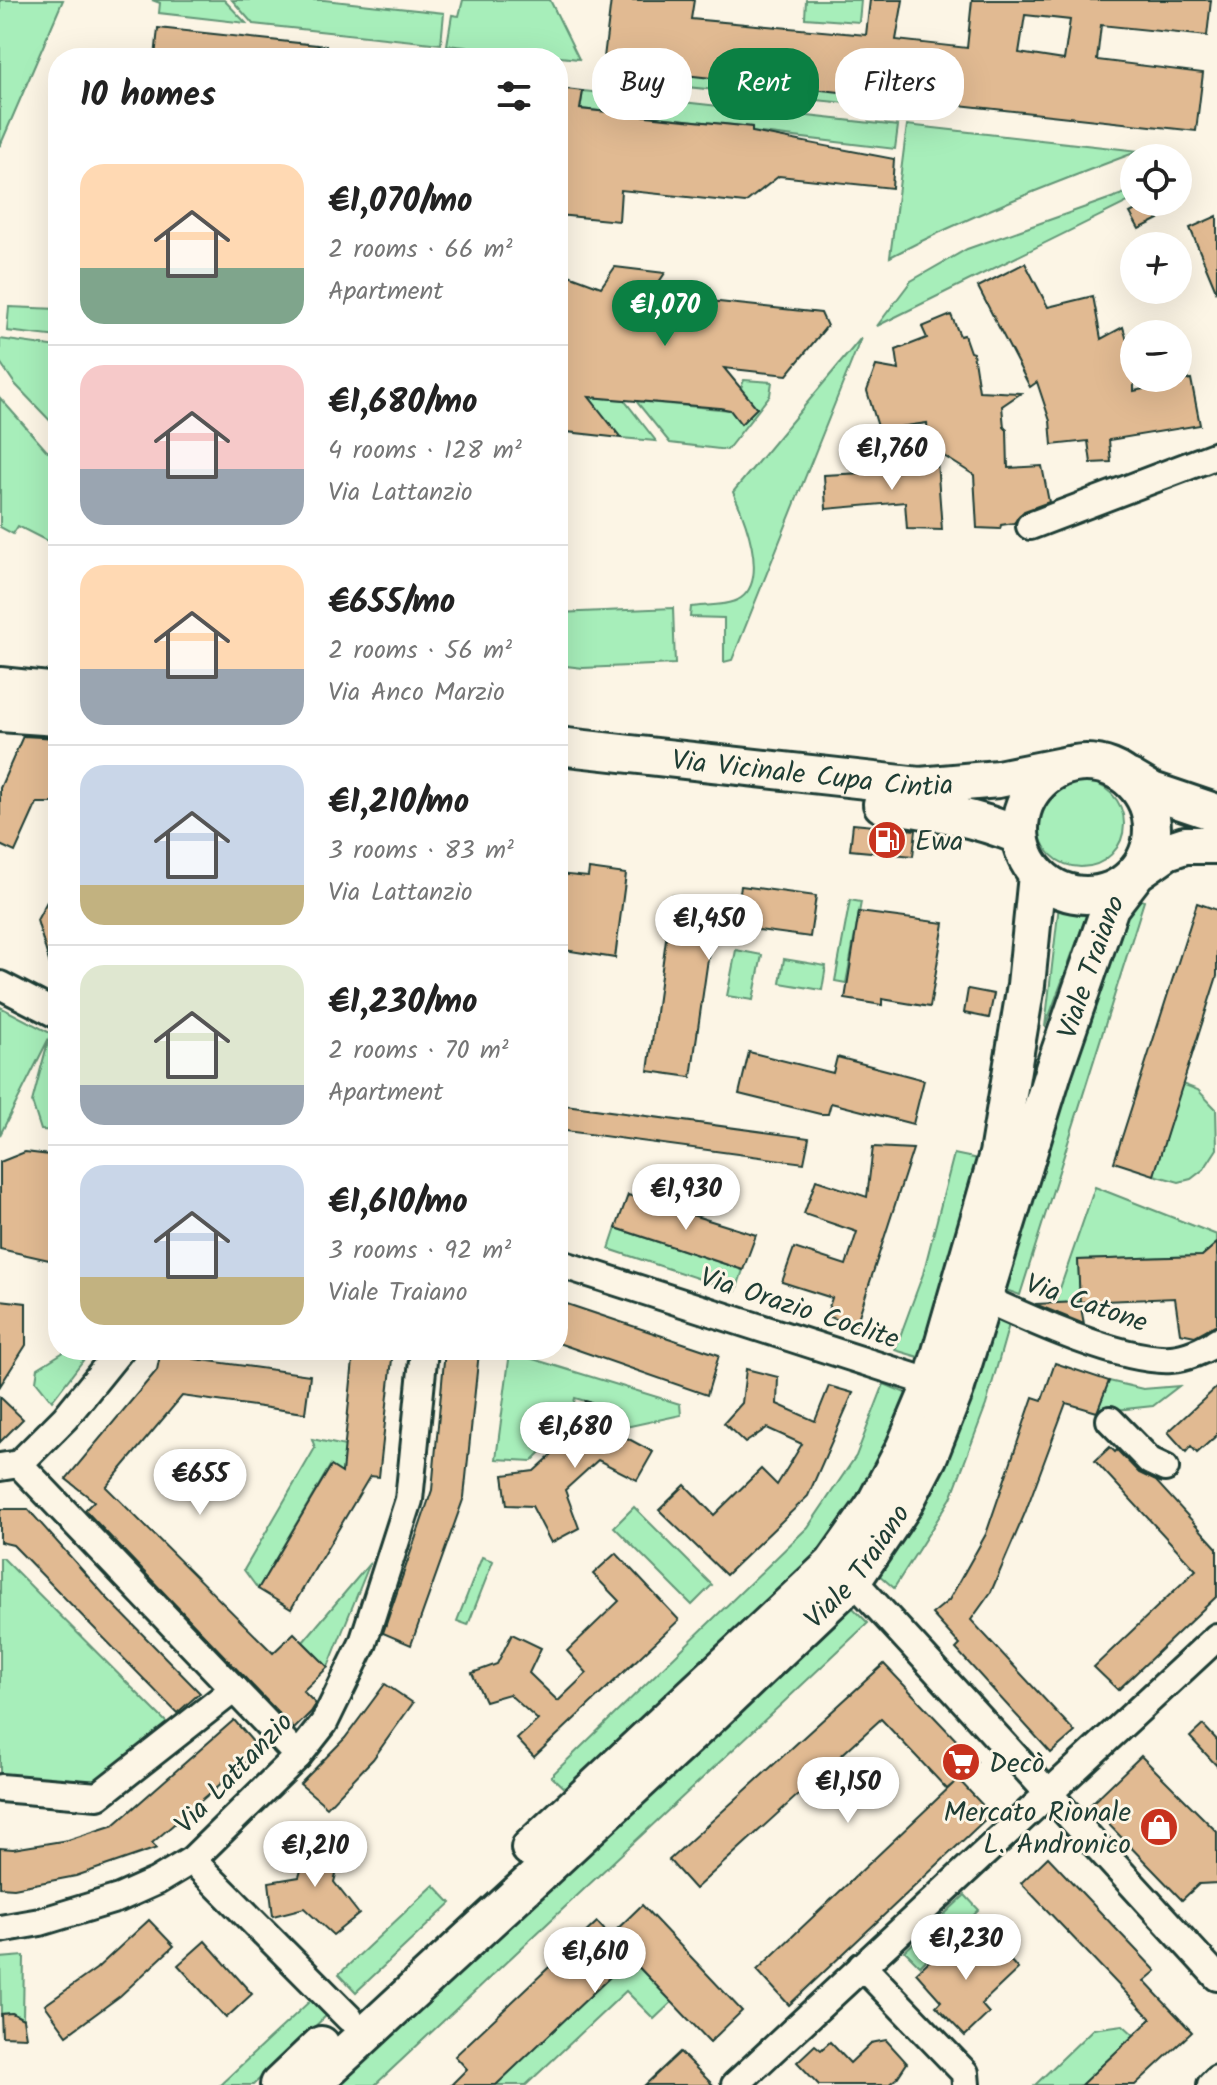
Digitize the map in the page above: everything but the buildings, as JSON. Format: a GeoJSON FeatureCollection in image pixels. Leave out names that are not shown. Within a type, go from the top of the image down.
{"type":"FeatureCollection","features":[{"type":"Feature","properties":{"kind":"main road"},"geometry":{"type":"LineString","coordinates":[[3,692],[48,692]]}},
{"type":"Feature","properties":{"kind":"main road"},"geometry":{"type":"LineString","coordinates":[[3,692],[48,712]]}},
{"type":"Feature","properties":{"kind":"main road","name":"Via Vicinale Cupa Cintia"},"geometry":{"type":"LineString","coordinates":[[568,747],[920,786],[998,779],[1068,765]]}},
{"type":"Feature","properties":{"kind":"main road"},"geometry":{"type":"LineString","coordinates":[[1217,813],[1152,791],[1109,766],[1088,762],[1068,765],[1045,776],[1029,793],[1020,820],[1022,851],[1037,875],[1063,891],[1088,895],[1111,890],[1167,851],[1185,845],[1217,845]]}},
{"type":"Feature","properties":{"kind":"main road","name":"Via Vicinale Cupa Cintia"},"geometry":{"type":"LineString","coordinates":[[568,771],[938,811],[989,823],[1020,836]]}},
{"type":"Feature","properties":{"kind":"main road"},"geometry":{"type":"LineString","coordinates":[[1130,778],[1143,794],[1151,815],[1151,844],[1137,872]]}},
{"type":"Feature","properties":{"kind":"main road","name":"Viale Traiano"},"geometry":{"type":"LineString","coordinates":[[279,2085],[357,2026],[843,1572],[904,1449],[943,1386],[971,1293],[1110,907],[1137,872]]}},
{"type":"Feature","properties":{"kind":"main road","name":"Viale Traiano"},"geometry":{"type":"LineString","coordinates":[[971,1293],[1026,985],[1037,875]]}},
{"type":"Feature","properties":{"kind":"main road","name":"Viale Traiano"},"geometry":{"type":"LineString","coordinates":[[311,2085],[357,2026]]}},
{"type":"Feature","properties":{"kind":"street"},"geometry":{"type":"LineString","coordinates":[[1030,526],[1217,455]]}},
{"type":"Feature","properties":{"kind":"street"},"geometry":{"type":"LineString","coordinates":[[0,985],[48,1010]]}},
{"type":"Feature","properties":{"kind":"street","name":"Via Orazio Coclite"},"geometry":{"type":"LineString","coordinates":[[568,1266],[943,1386]]}},
{"type":"Feature","properties":{"kind":"street","name":"Via Catone"},"geometry":{"type":"LineString","coordinates":[[971,1293],[1034,1321],[1129,1355],[1172,1359],[1210,1347],[1217,1341]]}},
{"type":"Feature","properties":{"kind":"street"},"geometry":{"type":"LineString","coordinates":[[112,1360],[65,1418],[9,1466],[298,1756]]}},
{"type":"Feature","properties":{"kind":"street","name":"Via Lattanzio"},"geometry":{"type":"LineString","coordinates":[[0,1929],[40,1922],[119,1898],[157,1881],[192,1860],[298,1756],[324,1723],[363,1643],[409,1500],[423,1360]]}},
{"type":"Feature","properties":{"kind":"street"},"geometry":{"type":"LineString","coordinates":[[1110,1420],[1150,1461],[1165,1468]]}},
{"type":"Feature","properties":{"kind":"street"},"geometry":{"type":"LineString","coordinates":[[843,1572],[1217,1977]]}},
{"type":"Feature","properties":{"kind":"street"},"geometry":{"type":"LineString","coordinates":[[735,2085],[1217,1637]]}},
{"type":"Feature","properties":{"kind":"street"},"geometry":{"type":"LineString","coordinates":[[0,1788],[98,1796],[234,1689]]}},
{"type":"Feature","properties":{"kind":"street"},"geometry":{"type":"LineString","coordinates":[[192,1860],[357,2026]]}},
{"type":"Feature","properties":{"kind":"street"},"geometry":{"type":"LineString","coordinates":[[862,1966],[965,2073],[966,2085]]}},
{"type":"Feature","properties":{"kind":"street"},"geometry":{"type":"LineString","coordinates":[[1211,2085],[1217,2079]]}},
{"type":"Feature","properties":{"kind":"green space"},"geometry":{"type":"Polygon","coordinates":[[[0,0],[63,0],[0,146],[0,0]]]}},
{"type":"Feature","properties":{"kind":"green space"},"geometry":{"type":"Polygon","coordinates":[[[152,0],[224,0],[246,23],[159,13],[160,3],[152,0]]]}},
{"type":"Feature","properties":{"kind":"green space"},"geometry":{"type":"Polygon","coordinates":[[[232,0],[324,0],[444,13],[441,44],[253,24],[232,0]]]}},
{"type":"Feature","properties":{"kind":"green space"},"geometry":{"type":"Polygon","coordinates":[[[463,0],[550,0],[579,59],[568,58],[568,48],[447,45],[452,15],[459,16],[463,0]]]}},
{"type":"Feature","properties":{"kind":"green space"},"geometry":{"type":"Polygon","coordinates":[[[806,0],[861,0],[859,22],[805,18],[806,0]]]}},
{"type":"Feature","properties":{"kind":"green space"},"geometry":{"type":"Polygon","coordinates":[[[692,72],[708,74],[708,89],[692,88],[692,72]]]}},
{"type":"Feature","properties":{"kind":"green space"},"geometry":{"type":"Polygon","coordinates":[[[819,86],[835,88],[835,102],[819,100],[819,86]]]}},
{"type":"Feature","properties":{"kind":"green space"},"geometry":{"type":"Polygon","coordinates":[[[583,91],[592,92],[592,110],[580,109],[583,91]]]}},
{"type":"Feature","properties":{"kind":"green space"},"geometry":{"type":"Polygon","coordinates":[[[692,103],[708,105],[708,120],[819,120],[819,117],[898,126],[895,149],[752,132],[751,127],[684,120],[692,120],[692,103]]]}},
{"type":"Feature","properties":{"kind":"green space"},"geometry":{"type":"Polygon","coordinates":[[[907,125],[1120,149],[1120,158],[982,213],[890,257],[907,125]]]}},
{"type":"Feature","properties":{"kind":"green space"},"geometry":{"type":"Polygon","coordinates":[[[1120,195],[1120,206],[877,326],[911,281],[967,249],[1120,195]]]}},
{"type":"Feature","properties":{"kind":"green space"},"geometry":{"type":"Polygon","coordinates":[[[9,307],[48,309],[48,336],[7,331],[9,307]]]}},
{"type":"Feature","properties":{"kind":"green space"},"geometry":{"type":"Polygon","coordinates":[[[861,338],[732,660],[724,662],[724,618],[690,617],[691,607],[731,602],[741,598],[749,589],[754,562],[752,546],[733,492],[861,338]]]}},
{"type":"Feature","properties":{"kind":"green space"},"geometry":{"type":"Polygon","coordinates":[[[0,339],[48,346],[48,419],[15,384],[0,362],[0,339]]]}},
{"type":"Feature","properties":{"kind":"green space"},"geometry":{"type":"Polygon","coordinates":[[[744,380],[772,382],[770,395],[727,450],[670,443],[636,401],[730,410],[741,424],[757,408],[723,386],[741,388],[744,380]]]}},
{"type":"Feature","properties":{"kind":"green space"},"geometry":{"type":"Polygon","coordinates":[[[589,397],[624,400],[656,441],[621,438],[589,397]]]}},
{"type":"Feature","properties":{"kind":"green space"},"geometry":{"type":"Polygon","coordinates":[[[0,398],[48,451],[48,541],[18,526],[13,534],[0,527],[0,398]]]}},
{"type":"Feature","properties":{"kind":"green space"},"geometry":{"type":"Polygon","coordinates":[[[673,608],[675,664],[568,666],[568,613],[673,608]]]}},
{"type":"Feature","properties":{"kind":"green space"},"geometry":{"type":"Polygon","coordinates":[[[1081,781],[1098,784],[1112,793],[1121,807],[1124,824],[1121,841],[1112,855],[1098,864],[1081,867],[1064,864],[1050,855],[1041,841],[1038,824],[1041,807],[1050,793],[1064,784],[1081,781]]]}},
{"type":"Feature","properties":{"kind":"green space"},"geometry":{"type":"Polygon","coordinates":[[[1131,895],[1144,901],[1020,1295],[1000,1288],[1131,895]]]}},
{"type":"Feature","properties":{"kind":"green space"},"geometry":{"type":"Polygon","coordinates":[[[850,900],[861,902],[846,983],[835,981],[850,900]]]}},
{"type":"Feature","properties":{"kind":"green space"},"geometry":{"type":"Polygon","coordinates":[[[1059,905],[1088,911],[1045,1027],[1059,905]]]}},
{"type":"Feature","properties":{"kind":"green space"},"geometry":{"type":"Polygon","coordinates":[[[736,950],[762,955],[753,1000],[727,996],[736,950]]]}},
{"type":"Feature","properties":{"kind":"green space"},"geometry":{"type":"Polygon","coordinates":[[[784,959],[826,966],[822,990],[780,983],[784,959]]]}},
{"type":"Feature","properties":{"kind":"green space"},"geometry":{"type":"Polygon","coordinates":[[[0,1007],[48,1032],[48,1040],[0,1135],[0,1007]]]}},
{"type":"Feature","properties":{"kind":"green space"},"geometry":{"type":"Polygon","coordinates":[[[48,1042],[48,1130],[41,1130],[32,1102],[48,1042]]]}},
{"type":"Feature","properties":{"kind":"green space"},"geometry":{"type":"Polygon","coordinates":[[[1182,1084],[1198,1090],[1216,1109],[1217,1149],[1204,1169],[1191,1179],[1179,1182],[1154,1175],[1182,1084]]]}},
{"type":"Feature","properties":{"kind":"green space"},"geometry":{"type":"Polygon","coordinates":[[[954,1154],[983,1160],[922,1358],[895,1350],[923,1274],[954,1154]]]}},
{"type":"Feature","properties":{"kind":"green space"},"geometry":{"type":"Polygon","coordinates":[[[1095,1187],[1217,1235],[1217,1243],[1202,1256],[1078,1260],[1080,1302],[1055,1303],[1095,1187]]]}},
{"type":"Feature","properties":{"kind":"green space"},"geometry":{"type":"Polygon","coordinates":[[[616,1228],[743,1270],[736,1291],[609,1249],[616,1228]]]}},
{"type":"Feature","properties":{"kind":"green space"},"geometry":{"type":"Polygon","coordinates":[[[992,1316],[1010,1321],[986,1405],[951,1498],[894,1588],[878,1574],[992,1316]]]}},
{"type":"Feature","properties":{"kind":"green space"},"geometry":{"type":"Polygon","coordinates":[[[51,1360],[83,1360],[52,1401],[36,1381],[38,1368],[51,1360]]]}},
{"type":"Feature","properties":{"kind":"green space"},"geometry":{"type":"Polygon","coordinates":[[[509,1360],[536,1360],[680,1404],[681,1415],[612,1430],[616,1410],[575,1398],[569,1425],[532,1461],[496,1459],[509,1360]]]}},
{"type":"Feature","properties":{"kind":"green space"},"geometry":{"type":"Polygon","coordinates":[[[1109,1381],[1143,1389],[1179,1386],[1153,1406],[1097,1412],[1109,1381]]]}},
{"type":"Feature","properties":{"kind":"green space"},"geometry":{"type":"Polygon","coordinates":[[[884,1384],[908,1394],[880,1466],[831,1545],[569,1793],[551,1776],[808,1527],[856,1456],[884,1384]]]}},
{"type":"Feature","properties":{"kind":"green space"},"geometry":{"type":"Polygon","coordinates":[[[312,1439],[345,1446],[342,1473],[330,1466],[258,1589],[244,1570],[315,1448],[312,1439]]]}},
{"type":"Feature","properties":{"kind":"green space"},"geometry":{"type":"Polygon","coordinates":[[[634,1507],[712,1585],[692,1605],[614,1527],[634,1507]]]}},
{"type":"Feature","properties":{"kind":"green space"},"geometry":{"type":"Polygon","coordinates":[[[482,1557],[493,1561],[468,1625],[457,1621],[482,1557]]]}},
{"type":"Feature","properties":{"kind":"green space"},"geometry":{"type":"Polygon","coordinates":[[[0,1558],[169,1725],[105,1780],[74,1787],[0,1776],[0,1558]]]}},
{"type":"Feature","properties":{"kind":"green space"},"geometry":{"type":"Polygon","coordinates":[[[370,1563],[328,1667],[303,1642],[370,1563]]]}},
{"type":"Feature","properties":{"kind":"green space"},"geometry":{"type":"Polygon","coordinates":[[[851,1606],[868,1623],[375,2085],[334,2085],[851,1606]]]}},
{"type":"Feature","properties":{"kind":"green space"},"geometry":{"type":"Polygon","coordinates":[[[434,1885],[451,1903],[356,1992],[339,1974],[434,1885]]]}},
{"type":"Feature","properties":{"kind":"green space"},"geometry":{"type":"Polygon","coordinates":[[[965,1895],[979,1910],[920,1966],[905,1951],[965,1895]]]}},
{"type":"Feature","properties":{"kind":"green space"},"geometry":{"type":"Polygon","coordinates":[[[24,1956],[23,2019],[12,2013],[1,2014],[0,1958],[24,1956]]]}},
{"type":"Feature","properties":{"kind":"green space"},"geometry":{"type":"Polygon","coordinates":[[[630,1958],[672,2002],[654,2019],[626,1991],[526,2085],[496,2085],[630,1958]]]}},
{"type":"Feature","properties":{"kind":"green space"},"geometry":{"type":"Polygon","coordinates":[[[311,2000],[327,2015],[253,2085],[220,2085],[311,2000]]]}},
{"type":"Feature","properties":{"kind":"green space"},"geometry":{"type":"Polygon","coordinates":[[[1123,2025],[1134,2035],[1081,2085],[1035,2085],[1093,2029],[1123,2025]]]}},
{"type":"Feature","properties":{"kind":"place","name":"Ewa"},"geometry":{"type":"Point","coordinates":[887,840]}},
{"type":"Feature","properties":{"kind":"place","name":"Decò"},"geometry":{"type":"Point","coordinates":[961,1762]}},
{"type":"Feature","properties":{"kind":"place","name":"Mercato Rionale L. Andronico"},"geometry":{"type":"Point","coordinates":[1159,1827]}}]}
